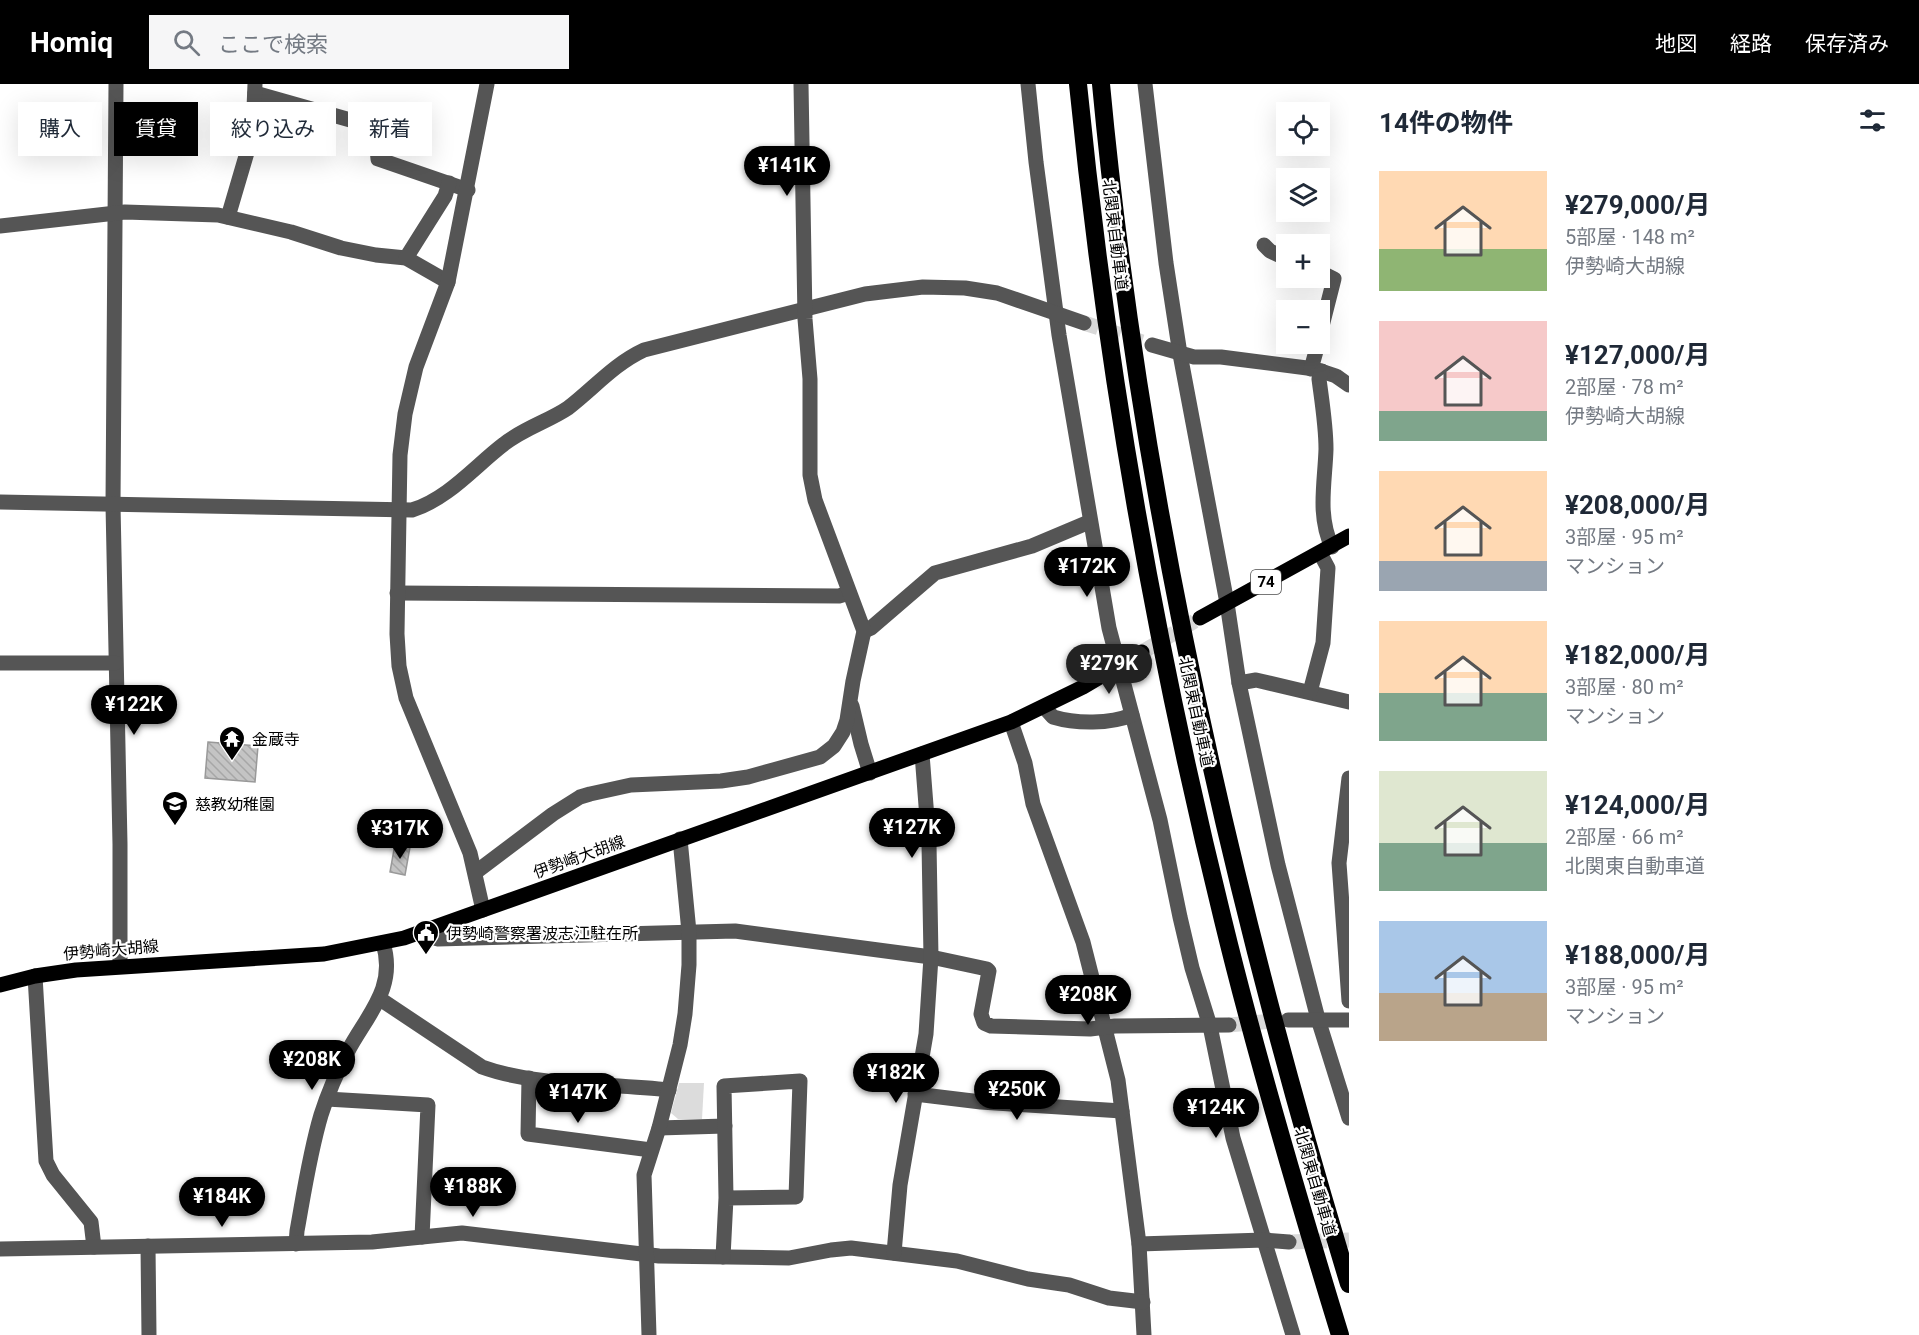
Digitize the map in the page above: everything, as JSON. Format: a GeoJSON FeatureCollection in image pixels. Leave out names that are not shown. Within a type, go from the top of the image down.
{"type":"FeatureCollection","features":[{"type":"Feature","properties":{"kind":"highway","name":"北関東自動車道"},"geometry":{"type":"LineString","coordinates":[[1078,84],[1120,417],[1157,622],[1186,762],[1222,921],[1258,1057],[1340,1335]]}},
{"type":"Feature","properties":{"kind":"highway","name":"北関東自動車道"},"geometry":{"type":"LineString","coordinates":[[1101,84],[1130,323],[1158,501],[1208,756],[1245,915],[1281,1051],[1349,1284]]}},
{"type":"Feature","properties":{"kind":"highway"},"geometry":{"type":"LineString","coordinates":[[1320,1190],[1349,1263]]}},
{"type":"Feature","properties":{"kind":"main road","name":"74"},"geometry":{"type":"LineString","coordinates":[[1200,618],[1349,536]]}},
{"type":"Feature","properties":{"kind":"main road","name":"伊勢崎大胡線"},"geometry":{"type":"LineString","coordinates":[[0,985],[35,976],[76,970],[324,954],[383,943],[425,931],[1011,722],[1119,667],[1142,652]]}},
{"type":"Feature","properties":{"kind":"street"},"geometry":{"type":"LineString","coordinates":[[116,84],[113,505],[120,844],[120,966]]}},
{"type":"Feature","properties":{"kind":"street"},"geometry":{"type":"LineString","coordinates":[[483,910],[476,872],[464,836],[406,698],[398,658],[397,593],[401,437],[410,388],[448,282],[468,190],[487,84]]}},
{"type":"Feature","properties":{"kind":"street"},"geometry":{"type":"LineString","coordinates":[[476,872],[553,814],[580,797],[631,785],[721,781],[748,777],[820,757],[827,753],[843,732],[864,631],[812,488],[810,379],[805,310],[801,84]]}},
{"type":"Feature","properties":{"kind":"street"},"geometry":{"type":"LineString","coordinates":[[1028,84],[1035,162],[1056,313],[1089,522],[1109,628],[1162,830],[1189,958],[1210,1026],[1233,1137],[1293,1335]]}},
{"type":"Feature","properties":{"kind":"street"},"geometry":{"type":"LineString","coordinates":[[1145,84],[1166,263],[1180,354],[1227,603],[1239,683],[1278,865],[1318,1019],[1349,1118]]}},
{"type":"Feature","properties":{"kind":"street"},"geometry":{"type":"LineString","coordinates":[[228,217],[253,132],[255,88],[375,127],[380,134],[377,148],[378,159],[468,190]]}},
{"type":"Feature","properties":{"kind":"street"},"geometry":{"type":"LineString","coordinates":[[406,258],[445,196],[449,183]]}},
{"type":"Feature","properties":{"kind":"street"},"geometry":{"type":"LineString","coordinates":[[0,226],[116,213],[218,214],[291,232],[341,248],[406,258],[448,282]]}},
{"type":"Feature","properties":{"kind":"street"},"geometry":{"type":"LineString","coordinates":[[1264,245],[1276,254]]}},
{"type":"Feature","properties":{"kind":"street"},"geometry":{"type":"LineString","coordinates":[[1329,300],[1334,279],[1330,277]]}},
{"type":"Feature","properties":{"kind":"street"},"geometry":{"type":"LineString","coordinates":[[0,502],[398,510],[420,508],[443,495],[505,442],[530,426],[566,409],[628,357],[644,350],[884,291],[950,287],[997,293],[1084,323]]}},
{"type":"Feature","properties":{"kind":"street"},"geometry":{"type":"LineString","coordinates":[[1152,345],[1194,357],[1252,360],[1316,370],[1336,376],[1349,385]]}},
{"type":"Feature","properties":{"kind":"street"},"geometry":{"type":"LineString","coordinates":[[1310,692],[1323,643],[1328,568],[1323,510],[1326,449],[1319,379],[1316,370],[1317,354]]}},
{"type":"Feature","properties":{"kind":"street"},"geometry":{"type":"LineString","coordinates":[[864,631],[935,573],[1032,546],[1089,522]]}},
{"type":"Feature","properties":{"kind":"street"},"geometry":{"type":"LineString","coordinates":[[397,593],[839,596],[849,593]]}},
{"type":"Feature","properties":{"kind":"street"},"geometry":{"type":"LineString","coordinates":[[0,663],[115,663]]}},
{"type":"Feature","properties":{"kind":"street"},"geometry":{"type":"LineString","coordinates":[[1239,683],[1256,680],[1349,702]]}},
{"type":"Feature","properties":{"kind":"street"},"geometry":{"type":"LineString","coordinates":[[851,701],[870,773]]}},
{"type":"Feature","properties":{"kind":"street"},"geometry":{"type":"LineString","coordinates":[[1044,707],[1053,717],[1072,720],[1110,720],[1132,715]]}},
{"type":"Feature","properties":{"kind":"street"},"geometry":{"type":"LineString","coordinates":[[1011,722],[1025,763],[1033,804],[1083,942],[1118,1080],[1139,1244],[1144,1335]]}},
{"type":"Feature","properties":{"kind":"street"},"geometry":{"type":"LineString","coordinates":[[894,1253],[900,1185],[926,1034],[931,957],[929,844],[922,754]]}},
{"type":"Feature","properties":{"kind":"street"},"geometry":{"type":"LineString","coordinates":[[1349,778],[1339,863],[1349,1001]]}},
{"type":"Feature","properties":{"kind":"street"},"geometry":{"type":"LineString","coordinates":[[648,1335],[644,1175],[669,1090],[685,1014],[689,932],[680,839]]}},
{"type":"Feature","properties":{"kind":"street"},"geometry":{"type":"LineString","coordinates":[[425,931],[430,937],[438,939],[735,931],[931,957],[987,969],[989,971],[981,1014],[984,1023],[988,1026],[1090,1029],[1105,1026],[1230,1025]]}},
{"type":"Feature","properties":{"kind":"street"},"geometry":{"type":"LineString","coordinates":[[296,1244],[314,1144],[327,1099],[349,1049],[380,999],[384,986],[387,955],[383,943]]}},
{"type":"Feature","properties":{"kind":"street"},"geometry":{"type":"LineString","coordinates":[[35,976],[46,1161],[53,1175],[92,1222],[94,1247]]}},
{"type":"Feature","properties":{"kind":"street"},"geometry":{"type":"LineString","coordinates":[[380,999],[482,1066],[497,1072],[529,1078],[669,1090]]}},
{"type":"Feature","properties":{"kind":"street"},"geometry":{"type":"LineString","coordinates":[[1288,1020],[1349,1020]]}},
{"type":"Feature","properties":{"kind":"street"},"geometry":{"type":"LineString","coordinates":[[529,1078],[528,1134],[651,1150]]}},
{"type":"Feature","properties":{"kind":"street"},"geometry":{"type":"LineString","coordinates":[[723,1257],[726,1198],[724,1086],[800,1081],[796,1197],[726,1198]]}},
{"type":"Feature","properties":{"kind":"street"},"geometry":{"type":"LineString","coordinates":[[915,1094],[981,1102],[1122,1111]]}},
{"type":"Feature","properties":{"kind":"street"},"geometry":{"type":"LineString","coordinates":[[327,1099],[428,1105],[422,1237]]}},
{"type":"Feature","properties":{"kind":"street"},"geometry":{"type":"LineString","coordinates":[[659,1128],[724,1126]]}},
{"type":"Feature","properties":{"kind":"street"},"geometry":{"type":"LineString","coordinates":[[0,1249],[378,1242],[462,1233],[659,1256],[789,1258],[842,1248],[957,1261],[1028,1279],[1069,1285],[1109,1298],[1143,1302]]}},
{"type":"Feature","properties":{"kind":"street"},"geometry":{"type":"LineString","coordinates":[[1139,1244],[1264,1240],[1289,1242]]}},
{"type":"Feature","properties":{"kind":"street"},"geometry":{"type":"LineString","coordinates":[[148,1246],[149,1335]]}},
{"type":"Feature","properties":{"kind":"shaded area"},"geometry":{"type":"Polygon","coordinates":[[[679,1083],[704,1083],[702,1119],[678,1119],[671,1113],[679,1083]]]}},
{"type":"Feature","properties":{"kind":"building","name":"金蔵寺"},"geometry":{"type":"Polygon","coordinates":[[[208,742],[258,746],[255,782],[205,778],[208,742]]]}},
{"type":"Feature","properties":{"kind":"building"},"geometry":{"type":"Polygon","coordinates":[[[395,844],[410,847],[405,875],[390,872],[395,844]]]}},
{"type":"Feature","properties":{"kind":"tunnel"},"geometry":{"type":"LineString","coordinates":[[1084,323],[1152,345]]}},
{"type":"Feature","properties":{"kind":"tunnel"},"geometry":{"type":"LineString","coordinates":[[1142,652],[1200,618]]}},
{"type":"Feature","properties":{"kind":"tunnel"},"geometry":{"type":"LineString","coordinates":[[1229,1025],[1283,1020]]}},
{"type":"Feature","properties":{"kind":"tunnel"},"geometry":{"type":"LineString","coordinates":[[1289,1242],[1349,1240]]}},
{"type":"Feature","properties":{"kind":"place","name":"金蔵寺"},"geometry":{"type":"Point","coordinates":[232,762]}},
{"type":"Feature","properties":{"kind":"place","name":"慈教幼稚園"},"geometry":{"type":"Point","coordinates":[175,827]}},
{"type":"Feature","properties":{"kind":"place","name":"伊勢崎警察署波志江駐在所"},"geometry":{"type":"Point","coordinates":[426,956]}}]}
